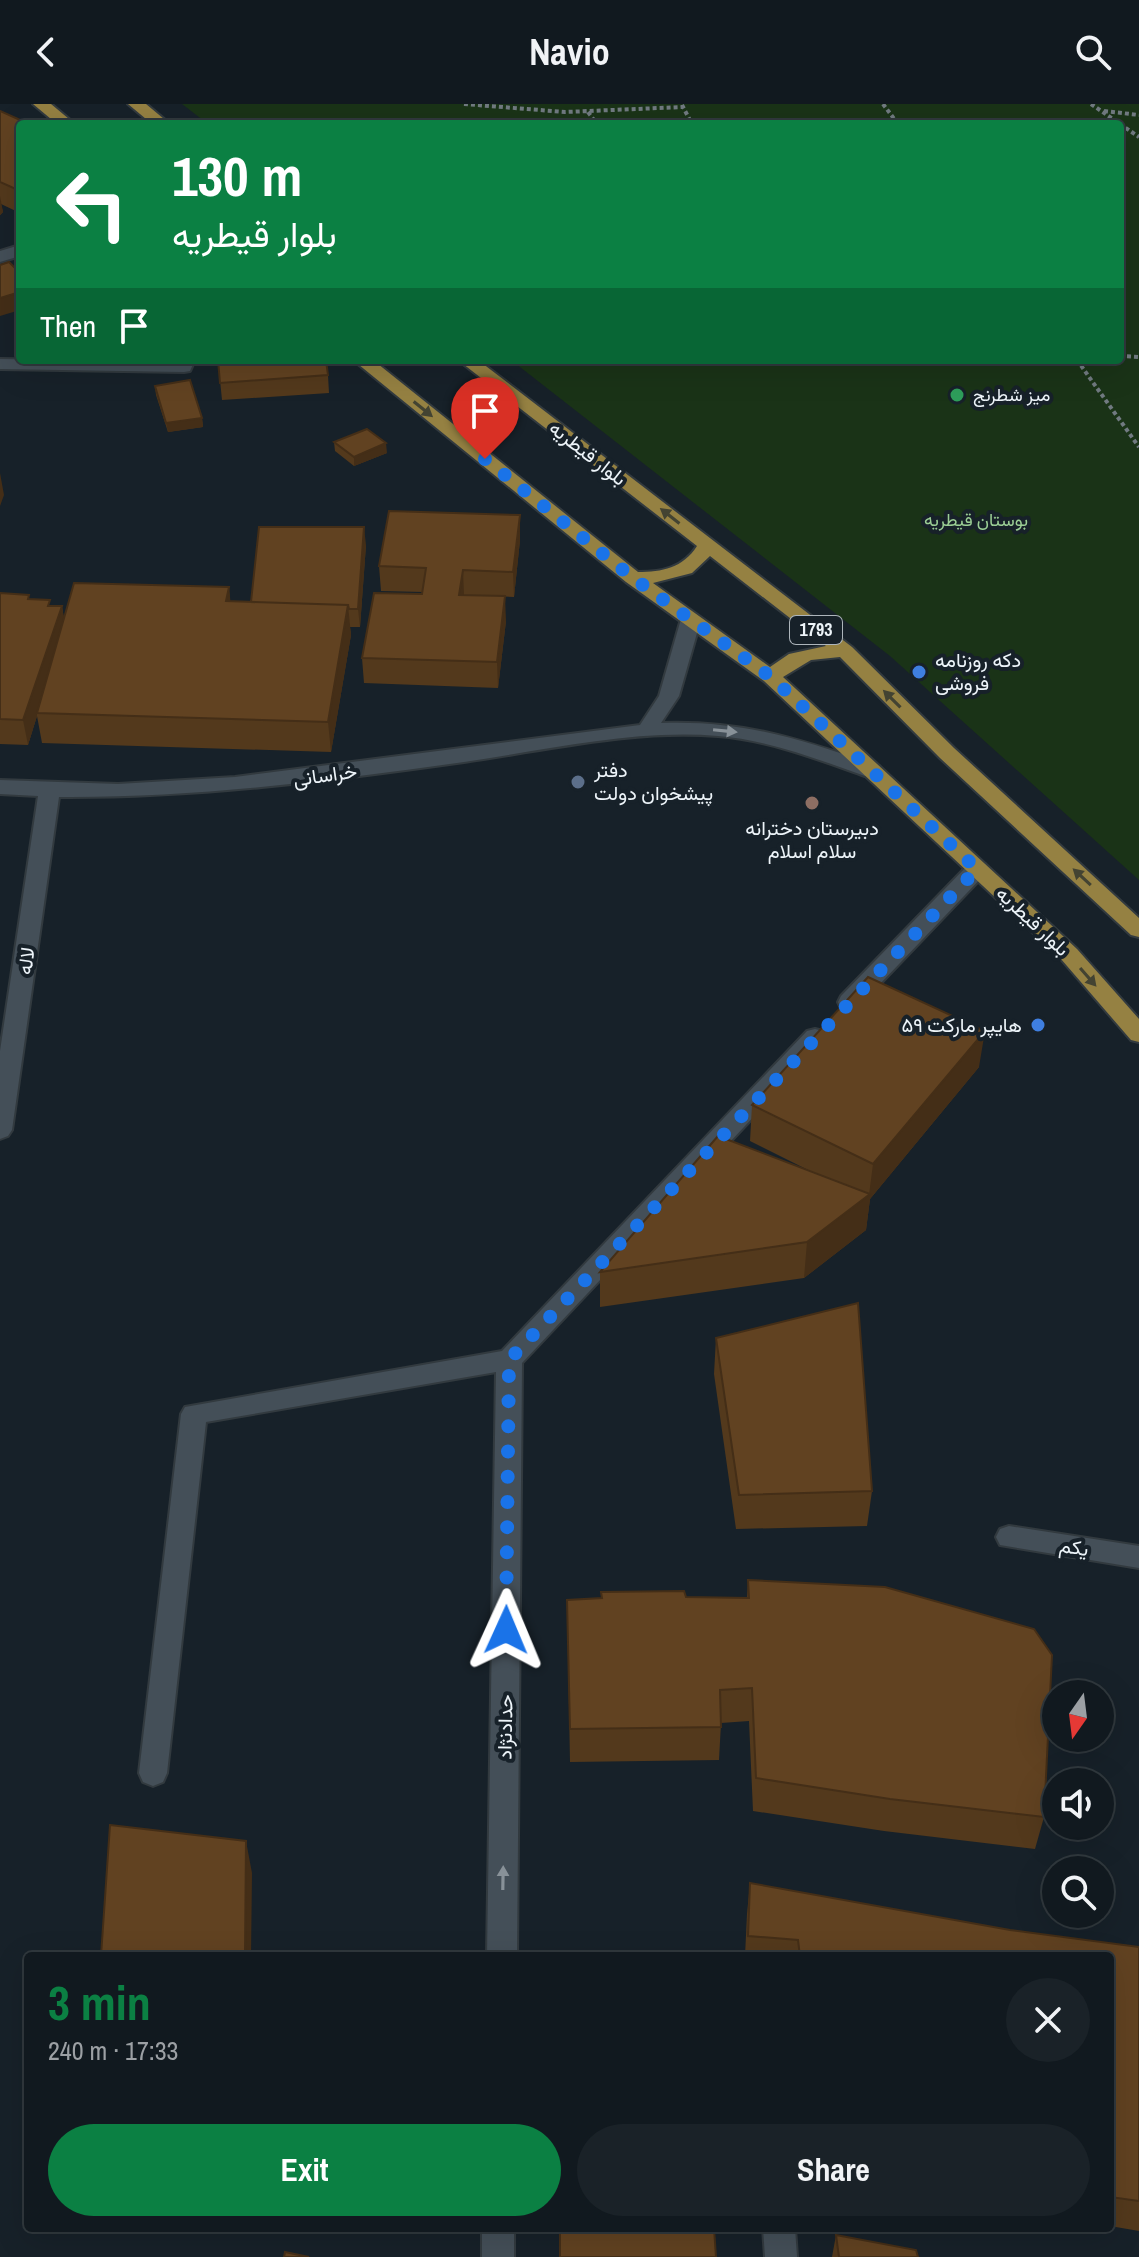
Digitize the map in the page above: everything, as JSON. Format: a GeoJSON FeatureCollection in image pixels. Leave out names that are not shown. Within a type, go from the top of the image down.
{"type":"FeatureCollection","features":[{"type":"Feature","properties":{"kind":"main road"},"geometry":{"type":"LineString","coordinates":[[41,104],[62,120]]}},
{"type":"Feature","properties":{"kind":"main road"},"geometry":{"type":"LineString","coordinates":[[136,104],[157,120]]}},
{"type":"Feature","properties":{"kind":"main road","name":"بلوار قیطریه"},"geometry":{"type":"LineString","coordinates":[[367,364],[633,578],[771,677],[1069,954],[1139,1034]]}},
{"type":"Feature","properties":{"kind":"main road","name":"بلوار قیطریه"},"geometry":{"type":"LineString","coordinates":[[472,364],[845,651],[947,753],[1139,930]]}},
{"type":"Feature","properties":{"kind":"main road"},"geometry":{"type":"LineString","coordinates":[[633,578],[660,578],[683,571],[700,559],[707,545]]}},
{"type":"Feature","properties":{"kind":"main road"},"geometry":{"type":"LineString","coordinates":[[771,677],[787,661],[802,654],[845,651]]}},
{"type":"Feature","properties":{"kind":"street"},"geometry":{"type":"LineString","coordinates":[[0,364],[184,367],[185,364]]}},
{"type":"Feature","properties":{"kind":"street"},"geometry":{"type":"LineString","coordinates":[[647,730],[669,696],[691,619]]}},
{"type":"Feature","properties":{"kind":"street","name":"خراسانی"},"geometry":{"type":"LineString","coordinates":[[0,787],[49,791],[272,783],[647,730],[717,729],[776,738],[872,771]]}},
{"type":"Feature","properties":{"kind":"street","name":"لاله"},"geometry":{"type":"LineString","coordinates":[[0,1130],[49,791]]}},
{"type":"Feature","properties":{"kind":"street"},"geometry":{"type":"LineString","coordinates":[[153,1773],[194,1414],[509,1360],[977,869]]}},
{"type":"Feature","properties":{"kind":"street"},"geometry":{"type":"LineString","coordinates":[[713,1144],[739,1156]]}},
{"type":"Feature","properties":{"kind":"street","name":"حدادنژاد"},"geometry":{"type":"LineString","coordinates":[[502,1952],[509,1360]]}},
{"type":"Feature","properties":{"kind":"street","name":"یکم"},"geometry":{"type":"LineString","coordinates":[[1009,1537],[1139,1557]]}},
{"type":"Feature","properties":{"kind":"street"},"geometry":{"type":"LineString","coordinates":[[498,2232],[498,2257]]}},
{"type":"Feature","properties":{"kind":"street"},"geometry":{"type":"LineString","coordinates":[[779,2232],[781,2257]]}},
{"type":"Feature","properties":{"kind":"path"},"geometry":{"type":"LineString","coordinates":[[464,104],[527,111],[682,105]]}},
{"type":"Feature","properties":{"kind":"path"},"geometry":{"type":"LineString","coordinates":[[1091,104],[1114,120]]}},
{"type":"Feature","properties":{"kind":"path"},"geometry":{"type":"LineString","coordinates":[[587,111],[594,120]]}},
{"type":"Feature","properties":{"kind":"path"},"geometry":{"type":"LineString","coordinates":[[1101,111],[1139,115]]}},
{"type":"Feature","properties":{"kind":"path"},"geometry":{"type":"LineString","coordinates":[[1080,364],[1139,447]]}},
{"type":"Feature","properties":{"kind":"green space","name":"بوستان قیطریه"},"geometry":{"type":"Polygon","coordinates":[[[182,104],[1139,104],[1139,880],[890,656],[516,364],[1124,364],[1124,120],[203,120],[182,104]]]}},
{"type":"Feature","properties":{"kind":"building"},"geometry":{"type":"Polygon","coordinates":[[[0,111],[20,120],[16,120],[16,189],[0,182],[0,111]]]}},
{"type":"Feature","properties":{"kind":"building"},"geometry":{"type":"Polygon","coordinates":[[[9,262],[16,269],[16,293],[0,298],[0,265],[9,262]]]}},
{"type":"Feature","properties":{"kind":"building"},"geometry":{"type":"Polygon","coordinates":[[[218,364],[327,364],[328,375],[220,383],[218,364]]]}},
{"type":"Feature","properties":{"kind":"building"},"geometry":{"type":"Polygon","coordinates":[[[190,380],[202,418],[166,423],[155,386],[190,380]]]}},
{"type":"Feature","properties":{"kind":"building"},"geometry":{"type":"Polygon","coordinates":[[[367,429],[386,443],[354,457],[334,442],[367,429]]]}},
{"type":"Feature","properties":{"kind":"building"},"geometry":{"type":"Polygon","coordinates":[[[389,511],[520,515],[513,572],[463,570],[459,595],[505,596],[497,662],[362,658],[374,593],[422,594],[426,568],[379,566],[389,511]]]}},
{"type":"Feature","properties":{"kind":"building"},"geometry":{"type":"Polygon","coordinates":[[[259,527],[364,527],[358,609],[349,609],[348,605],[251,602],[259,527]]]}},
{"type":"Feature","properties":{"kind":"building"},"geometry":{"type":"Polygon","coordinates":[[[74,583],[229,587],[226,601],[348,605],[328,722],[37,713],[74,583]]]}},
{"type":"Feature","properties":{"kind":"building"},"geometry":{"type":"Polygon","coordinates":[[[0,593],[29,595],[28,599],[50,600],[48,606],[62,606],[23,720],[0,719],[0,593]]]}},
{"type":"Feature","properties":{"kind":"building"},"geometry":{"type":"Polygon","coordinates":[[[868,977],[985,1031],[873,1164],[752,1105],[868,977]]]}},
{"type":"Feature","properties":{"kind":"building"},"geometry":{"type":"Polygon","coordinates":[[[718,1136],[870,1194],[807,1242],[600,1272],[718,1136]]]}},
{"type":"Feature","properties":{"kind":"building"},"geometry":{"type":"Polygon","coordinates":[[[858,1303],[872,1491],[739,1495],[716,1338],[858,1303]]]}},
{"type":"Feature","properties":{"kind":"building"},"geometry":{"type":"Polygon","coordinates":[[[748,1580],[885,1587],[1034,1629],[1052,1655],[1051,1680],[1042,1680],[1042,1752],[1047,1752],[1046,1768],[1042,1768],[1042,1817],[890,1799],[756,1778],[752,1688],[720,1690],[721,1727],[570,1729],[567,1600],[602,1598],[601,1592],[684,1591],[686,1597],[749,1598],[748,1580]]]}},
{"type":"Feature","properties":{"kind":"building"},"geometry":{"type":"Polygon","coordinates":[[[110,1825],[246,1841],[245,1952],[101,1952],[110,1825]]]}},
{"type":"Feature","properties":{"kind":"building"},"geometry":{"type":"Polygon","coordinates":[[[750,1883],[1010,1930],[1139,1947],[1139,2201],[1114,2198],[1114,1952],[800,1952],[798,1940],[748,1936],[750,1883]]]}},
{"type":"Feature","properties":{"kind":"building"},"geometry":{"type":"Polygon","coordinates":[[[560,2232],[714,2232],[716,2257],[560,2257],[560,2232]]]}},
{"type":"Feature","properties":{"kind":"building"},"geometry":{"type":"Polygon","coordinates":[[[836,2235],[916,2250],[918,2257],[839,2257],[836,2235]]]}},
{"type":"Feature","properties":{"kind":"building"},"geometry":{"type":"Polygon","coordinates":[[[285,2252],[309,2257],[284,2257],[285,2252]]]}},
{"type":"Feature","properties":{"kind":"place","name":"میز شطرنج"},"geometry":{"type":"Point","coordinates":[957,395]}},
{"type":"Feature","properties":{"kind":"place","name":"دکه روزنامه فروشی"},"geometry":{"type":"Point","coordinates":[919,672]}},
{"type":"Feature","properties":{"kind":"place","name":"دفتر پیشخوان دولت"},"geometry":{"type":"Point","coordinates":[578,782]}},
{"type":"Feature","properties":{"kind":"place","name":"دبیرستان دخترانه سلام اسلام"},"geometry":{"type":"Point","coordinates":[812,803]}},
{"type":"Feature","properties":{"kind":"place","name":"هایپر مارکت ۵۹"},"geometry":{"type":"Point","coordinates":[1038,1025]}},
{"type":"Feature","properties":{"kind":"route"},"geometry":{"type":"LineString","coordinates":[[485,459],[633,578],[771,677],[977,869],[509,1360],[506,1630]]}}]}
